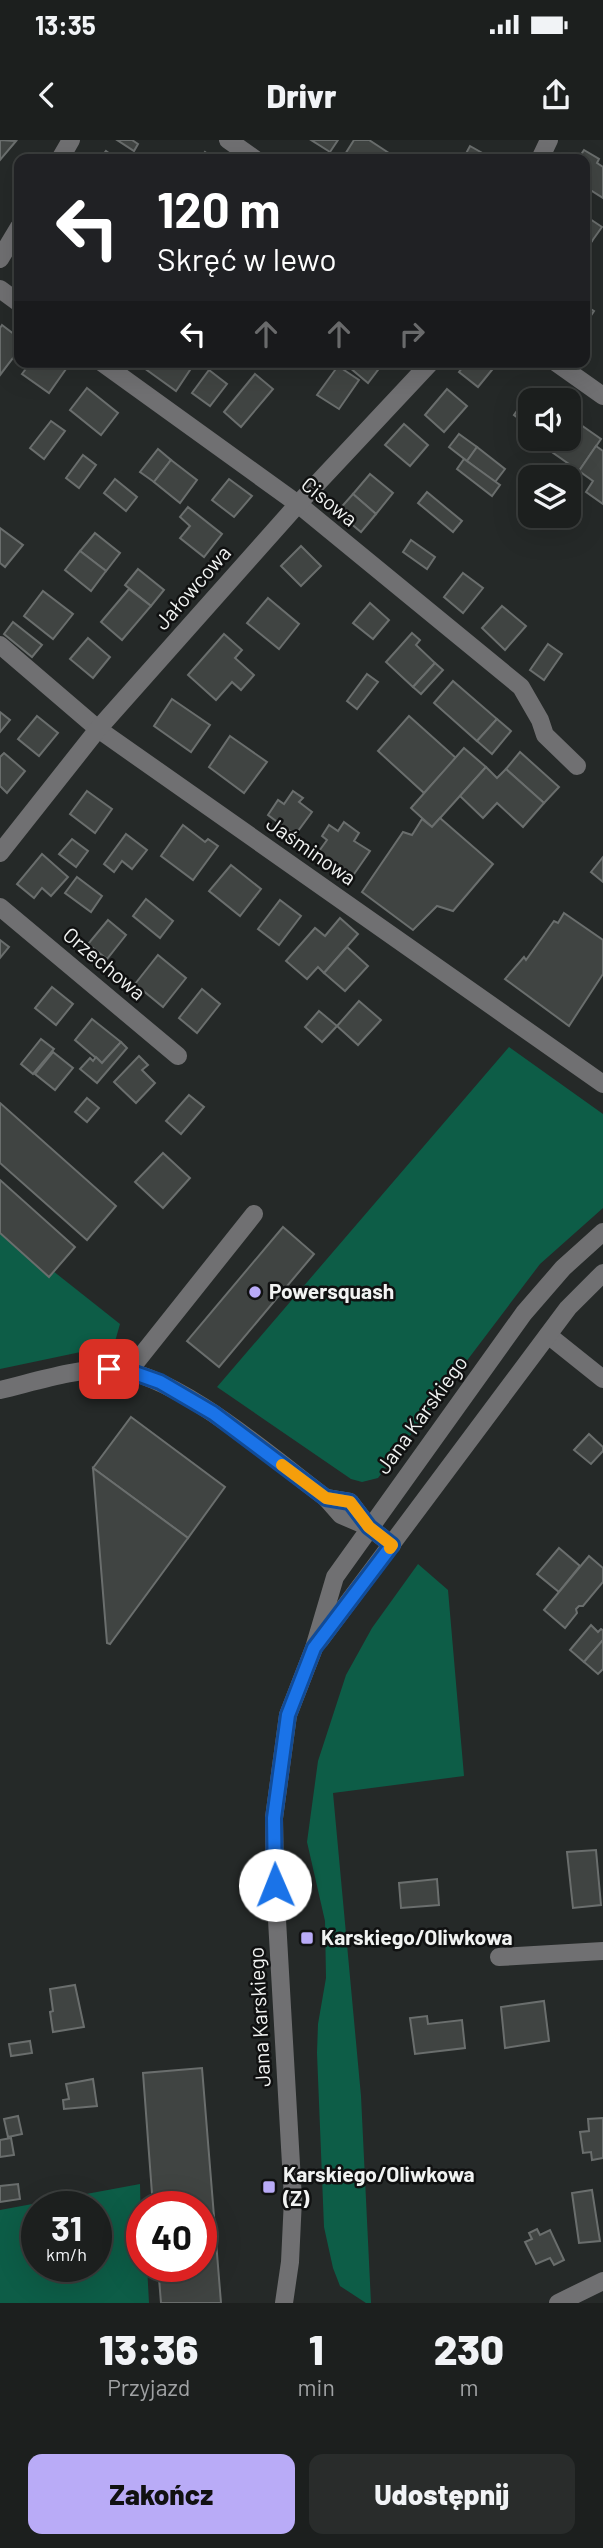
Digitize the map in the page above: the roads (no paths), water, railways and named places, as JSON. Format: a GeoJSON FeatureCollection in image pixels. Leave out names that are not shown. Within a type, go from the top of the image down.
{"type":"FeatureCollection","features":[{"type":"Feature","properties":{"kind":"street"},"geometry":{"type":"LineString","coordinates":[[228,140],[249,154]]}},
{"type":"Feature","properties":{"kind":"street"},"geometry":{"type":"LineString","coordinates":[[0,259],[14,235]]}},
{"type":"Feature","properties":{"kind":"street","name":"Cisowa"},"geometry":{"type":"LineString","coordinates":[[109,368],[298,504],[521,687],[540,720],[545,735],[577,766]]}},
{"type":"Feature","properties":{"kind":"street","name":"Jałowcowa"},"geometry":{"type":"LineString","coordinates":[[0,853],[98,729],[298,504],[425,368]]}},
{"type":"Feature","properties":{"kind":"street"},"geometry":{"type":"LineString","coordinates":[[563,368],[603,396]]}},
{"type":"Feature","properties":{"kind":"street","name":"Jaśminowa"},"geometry":{"type":"LineString","coordinates":[[0,645],[98,729],[603,1084]]}},
{"type":"Feature","properties":{"kind":"street","name":"Orzechowa"},"geometry":{"type":"LineString","coordinates":[[0,907],[178,1056]]}},
{"type":"Feature","properties":{"kind":"street"},"geometry":{"type":"LineString","coordinates":[[129,1371],[254,1214]]}},
{"type":"Feature","properties":{"kind":"street","name":"Jana Karskiego"},"geometry":{"type":"LineString","coordinates":[[284,2303],[290,2262],[293,2199],[275,1885],[274,1818],[288,1715],[314,1648],[335,1577],[524,1313],[563,1268],[603,1232]]}},
{"type":"Feature","properties":{"kind":"street","name":"Jana Karskiego"},"geometry":{"type":"LineString","coordinates":[[314,1648],[568,1308],[603,1273]]}},
{"type":"Feature","properties":{"kind":"street"},"geometry":{"type":"LineString","coordinates":[[548,1335],[603,1378]]}},
{"type":"Feature","properties":{"kind":"street"},"geometry":{"type":"LineString","coordinates":[[0,1390],[87,1371],[109,1369],[129,1371],[160,1382],[213,1413],[326,1498],[341,1515],[369,1527],[392,1545]]}},
{"type":"Feature","properties":{"kind":"street"},"geometry":{"type":"LineString","coordinates":[[499,1957],[603,1951]]}},
{"type":"Feature","properties":{"kind":"street"},"geometry":{"type":"LineString","coordinates":[[558,2303],[603,2281]]}},
{"type":"Feature","properties":{"kind":"place","name":"Powersquash"},"geometry":{"type":"Point","coordinates":[255,1292]}},
{"type":"Feature","properties":{"kind":"place","name":"Karskiego/Oliwkowa"},"geometry":{"type":"Point","coordinates":[307,1938]}},
{"type":"Feature","properties":{"kind":"place","name":"Karskiego/Oliwkowa (Z)"},"geometry":{"type":"Point","coordinates":[269,2187]}}]}
